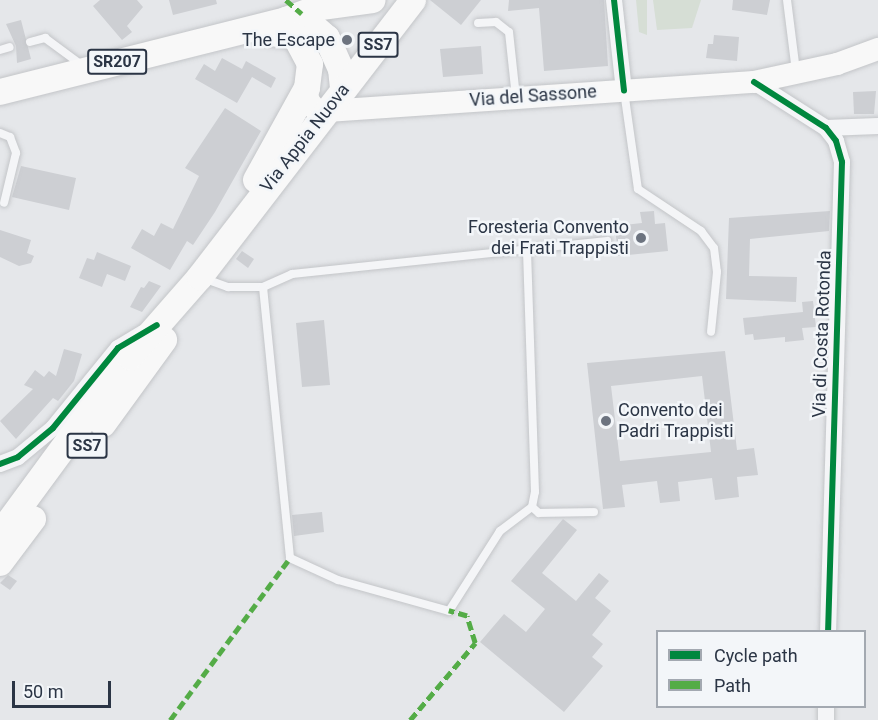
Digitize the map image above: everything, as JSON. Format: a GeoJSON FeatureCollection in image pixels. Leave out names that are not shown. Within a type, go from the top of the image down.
{"type":"FeatureCollection","features":[{"type":"Feature","properties":{"kind":"main road"},"geometry":{"type":"LineString","coordinates":[[233,32],[286,20],[330,2],[373,0]]}},
{"type":"Feature","properties":{"kind":"main road","name":"Via Appia Nuova"},"geometry":{"type":"LineString","coordinates":[[0,534],[157,325],[200,277],[413,0]]}},
{"type":"Feature","properties":{"kind":"main road"},"geometry":{"type":"LineString","coordinates":[[286,20],[313,26],[327,38],[341,69],[343,89],[347,97],[363,106]]}},
{"type":"Feature","properties":{"kind":"main road"},"geometry":{"type":"LineString","coordinates":[[233,32],[295,36],[310,64],[308,100],[315,109],[327,111]]}},
{"type":"Feature","properties":{"kind":"main road","name":"SR207"},"geometry":{"type":"LineString","coordinates":[[0,93],[233,32]]}},
{"type":"Feature","properties":{"kind":"main road","name":"Via del Sassone"},"geometry":{"type":"LineString","coordinates":[[327,111],[363,106],[754,82],[796,74],[878,49]]}},
{"type":"Feature","properties":{"kind":"main road"},"geometry":{"type":"LineString","coordinates":[[220,250],[307,88]]}},
{"type":"Feature","properties":{"kind":"main road","name":"Via Appia Nuova"},"geometry":{"type":"LineString","coordinates":[[0,563],[173,328],[200,277]]}},
{"type":"Feature","properties":{"kind":"street"},"geometry":{"type":"LineString","coordinates":[[614,0],[624,90]]}},
{"type":"Feature","properties":{"kind":"street","name":"Via di Costa Rotonda"},"geometry":{"type":"LineString","coordinates":[[754,82],[826,128],[839,148],[842,169],[828,630]]}},
{"type":"Feature","properties":{"kind":"street"},"geometry":{"type":"LineString","coordinates":[[826,128],[878,126]]}},
{"type":"Feature","properties":{"kind":"street"},"geometry":{"type":"LineString","coordinates":[[0,464],[18,457],[53,428],[118,348],[157,325]]}},
{"type":"Feature","properties":{"kind":"lane"},"geometry":{"type":"LineString","coordinates":[[787,0],[796,74]]}},
{"type":"Feature","properties":{"kind":"lane"},"geometry":{"type":"LineString","coordinates":[[478,23],[496,22],[509,32],[516,98]]}},
{"type":"Feature","properties":{"kind":"lane"},"geometry":{"type":"LineString","coordinates":[[30,42],[45,38],[88,69]]}},
{"type":"Feature","properties":{"kind":"lane"},"geometry":{"type":"LineString","coordinates":[[0,50],[10,47]]}},
{"type":"Feature","properties":{"kind":"lane"},"geometry":{"type":"LineString","coordinates":[[624,90],[638,189],[701,231],[714,248],[717,272],[711,332]]}},
{"type":"Feature","properties":{"kind":"lane"},"geometry":{"type":"LineString","coordinates":[[0,133],[10,137],[16,153],[4,203]]}},
{"type":"Feature","properties":{"kind":"lane"},"geometry":{"type":"LineString","coordinates":[[200,277],[228,287],[263,287],[292,274],[608,241]]}},
{"type":"Feature","properties":{"kind":"lane"},"geometry":{"type":"LineString","coordinates":[[263,287],[290,558],[338,580],[449,611],[500,531],[532,507],[535,492],[527,249]]}},
{"type":"Feature","properties":{"kind":"lane"},"geometry":{"type":"LineString","coordinates":[[532,507],[539,513],[594,512]]}},
{"type":"Feature","properties":{"kind":"shaded area"},"geometry":{"type":"Polygon","coordinates":[[[636,0],[647,0],[647,35],[639,32],[636,0]]]}},
{"type":"Feature","properties":{"kind":"shaded area"},"geometry":{"type":"Polygon","coordinates":[[[653,0],[701,0],[692,28],[657,30],[653,0]]]}},
{"type":"Feature","properties":{"kind":"building"},"geometry":{"type":"Polygon","coordinates":[[[100,0],[137,0],[143,7],[127,26],[132,32],[122,40],[93,6],[100,0]]]}},
{"type":"Feature","properties":{"kind":"building"},"geometry":{"type":"Polygon","coordinates":[[[169,0],[216,0],[217,4],[173,15],[169,0]]]}},
{"type":"Feature","properties":{"kind":"building"},"geometry":{"type":"Polygon","coordinates":[[[430,0],[481,0],[461,25],[430,0]]]}},
{"type":"Feature","properties":{"kind":"building"},"geometry":{"type":"Polygon","coordinates":[[[509,0],[604,0],[608,66],[544,71],[539,8],[508,11],[509,0]]]}},
{"type":"Feature","properties":{"kind":"building"},"geometry":{"type":"Polygon","coordinates":[[[733,0],[770,0],[767,15],[732,10],[733,0]]]}},
{"type":"Feature","properties":{"kind":"building"},"geometry":{"type":"Polygon","coordinates":[[[21,20],[31,59],[17,63],[16,46],[6,24],[21,20]]]}},
{"type":"Feature","properties":{"kind":"building"},"geometry":{"type":"Polygon","coordinates":[[[714,35],[739,37],[737,61],[706,58],[708,44],[713,44],[714,35]]]}},
{"type":"Feature","properties":{"kind":"building"},"geometry":{"type":"Polygon","coordinates":[[[481,46],[483,74],[443,77],[440,49],[481,46]]]}},
{"type":"Feature","properties":{"kind":"building"},"geometry":{"type":"Polygon","coordinates":[[[222,58],[242,69],[246,61],[276,78],[271,88],[252,77],[237,103],[195,79],[204,64],[215,71],[222,58]]]}},
{"type":"Feature","properties":{"kind":"building"},"geometry":{"type":"Polygon","coordinates":[[[876,91],[874,114],[854,114],[853,92],[876,91]]]}},
{"type":"Feature","properties":{"kind":"building"},"geometry":{"type":"Polygon","coordinates":[[[225,108],[261,131],[215,212],[193,245],[187,241],[170,270],[131,248],[142,229],[154,236],[161,223],[173,229],[199,176],[185,168],[225,108]]]}},
{"type":"Feature","properties":{"kind":"building"},"geometry":{"type":"Polygon","coordinates":[[[21,166],[76,178],[69,210],[12,197],[21,166]]]}},
{"type":"Feature","properties":{"kind":"building","name":"Foresteria Convento dei Frati Trappisti"},"geometry":{"type":"Polygon","coordinates":[[[654,211],[655,224],[665,223],[668,251],[618,256],[615,226],[642,223],[640,212],[654,211]]]}},
{"type":"Feature","properties":{"kind":"building"},"geometry":{"type":"Polygon","coordinates":[[[830,211],[829,231],[750,239],[749,276],[797,277],[796,302],[726,299],[729,218],[830,211]]]}},
{"type":"Feature","properties":{"kind":"building"},"geometry":{"type":"Polygon","coordinates":[[[0,230],[31,240],[27,253],[34,256],[31,263],[19,266],[0,257],[0,230]]]}},
{"type":"Feature","properties":{"kind":"building"},"geometry":{"type":"Polygon","coordinates":[[[242,251],[254,259],[248,268],[236,259],[242,251]]]}},
{"type":"Feature","properties":{"kind":"building"},"geometry":{"type":"Polygon","coordinates":[[[97,252],[131,266],[125,281],[107,274],[102,287],[79,278],[87,258],[94,260],[97,252]]]}},
{"type":"Feature","properties":{"kind":"building"},"geometry":{"type":"Polygon","coordinates":[[[149,281],[161,286],[142,312],[130,307],[141,287],[144,288],[149,281]]]}},
{"type":"Feature","properties":{"kind":"building"},"geometry":{"type":"Polygon","coordinates":[[[813,301],[816,327],[802,328],[804,340],[785,342],[785,337],[754,340],[753,334],[745,335],[743,318],[803,312],[802,302],[813,301]]]}},
{"type":"Feature","properties":{"kind":"building"},"geometry":{"type":"Polygon","coordinates":[[[324,320],[330,385],[302,387],[296,323],[324,320]]]}},
{"type":"Feature","properties":{"kind":"building"},"geometry":{"type":"Polygon","coordinates":[[[64,349],[82,354],[74,381],[58,401],[53,398],[16,439],[0,421],[33,389],[24,385],[35,370],[44,377],[49,371],[56,376],[64,349]]]}},
{"type":"Feature","properties":{"kind":"building","name":"Convento dei Padri Trappisti"},"geometry":{"type":"Polygon","coordinates":[[[725,351],[737,450],[754,448],[758,475],[737,477],[739,497],[715,500],[712,478],[678,482],[680,501],[660,503],[657,481],[622,485],[625,507],[603,509],[587,363],[725,351]],[[702,376],[611,386],[620,461],[711,452],[702,376]]]}},
{"type":"Feature","properties":{"kind":"building"},"geometry":{"type":"Polygon","coordinates":[[[322,512],[324,532],[294,536],[292,515],[322,512]]]}},
{"type":"Feature","properties":{"kind":"building"},"geometry":{"type":"Polygon","coordinates":[[[563,519],[577,530],[542,573],[576,601],[599,573],[609,581],[595,598],[611,611],[592,635],[603,644],[592,657],[603,666],[564,712],[480,642],[504,614],[526,632],[545,609],[511,581],[563,519]]]}},
{"type":"Feature","properties":{"kind":"building"},"geometry":{"type":"Polygon","coordinates":[[[8,575],[17,581],[10,590],[0,583],[8,575]]]}},
{"type":"Feature","properties":{"kind":"marked path"},"geometry":{"type":"LineString","coordinates":[[286,0],[302,14]]}},
{"type":"Feature","properties":{"kind":"marked path"},"geometry":{"type":"LineString","coordinates":[[170,720],[290,558]]}},
{"type":"Feature","properties":{"kind":"marked path"},"geometry":{"type":"LineString","coordinates":[[410,720],[475,643],[467,616],[449,611]]}},
{"type":"Feature","properties":{"kind":"cycle path"},"geometry":{"type":"LineString","coordinates":[[614,0],[624,90]]}},
{"type":"Feature","properties":{"kind":"cycle path"},"geometry":{"type":"LineString","coordinates":[[754,82],[826,128],[836,141],[842,162],[828,630]]}},
{"type":"Feature","properties":{"kind":"cycle path"},"geometry":{"type":"LineString","coordinates":[[0,464],[18,457],[53,428],[118,348],[157,325]]}},
{"type":"Feature","properties":{"kind":"place","name":"The Escape"},"geometry":{"type":"Point","coordinates":[347,40]}},
{"type":"Feature","properties":{"kind":"place","name":"Foresteria Convento dei Frati Trappisti"},"geometry":{"type":"Point","coordinates":[641,238]}},
{"type":"Feature","properties":{"kind":"place","name":"Convento dei Padri Trappisti"},"geometry":{"type":"Point","coordinates":[606,421]}}]}
